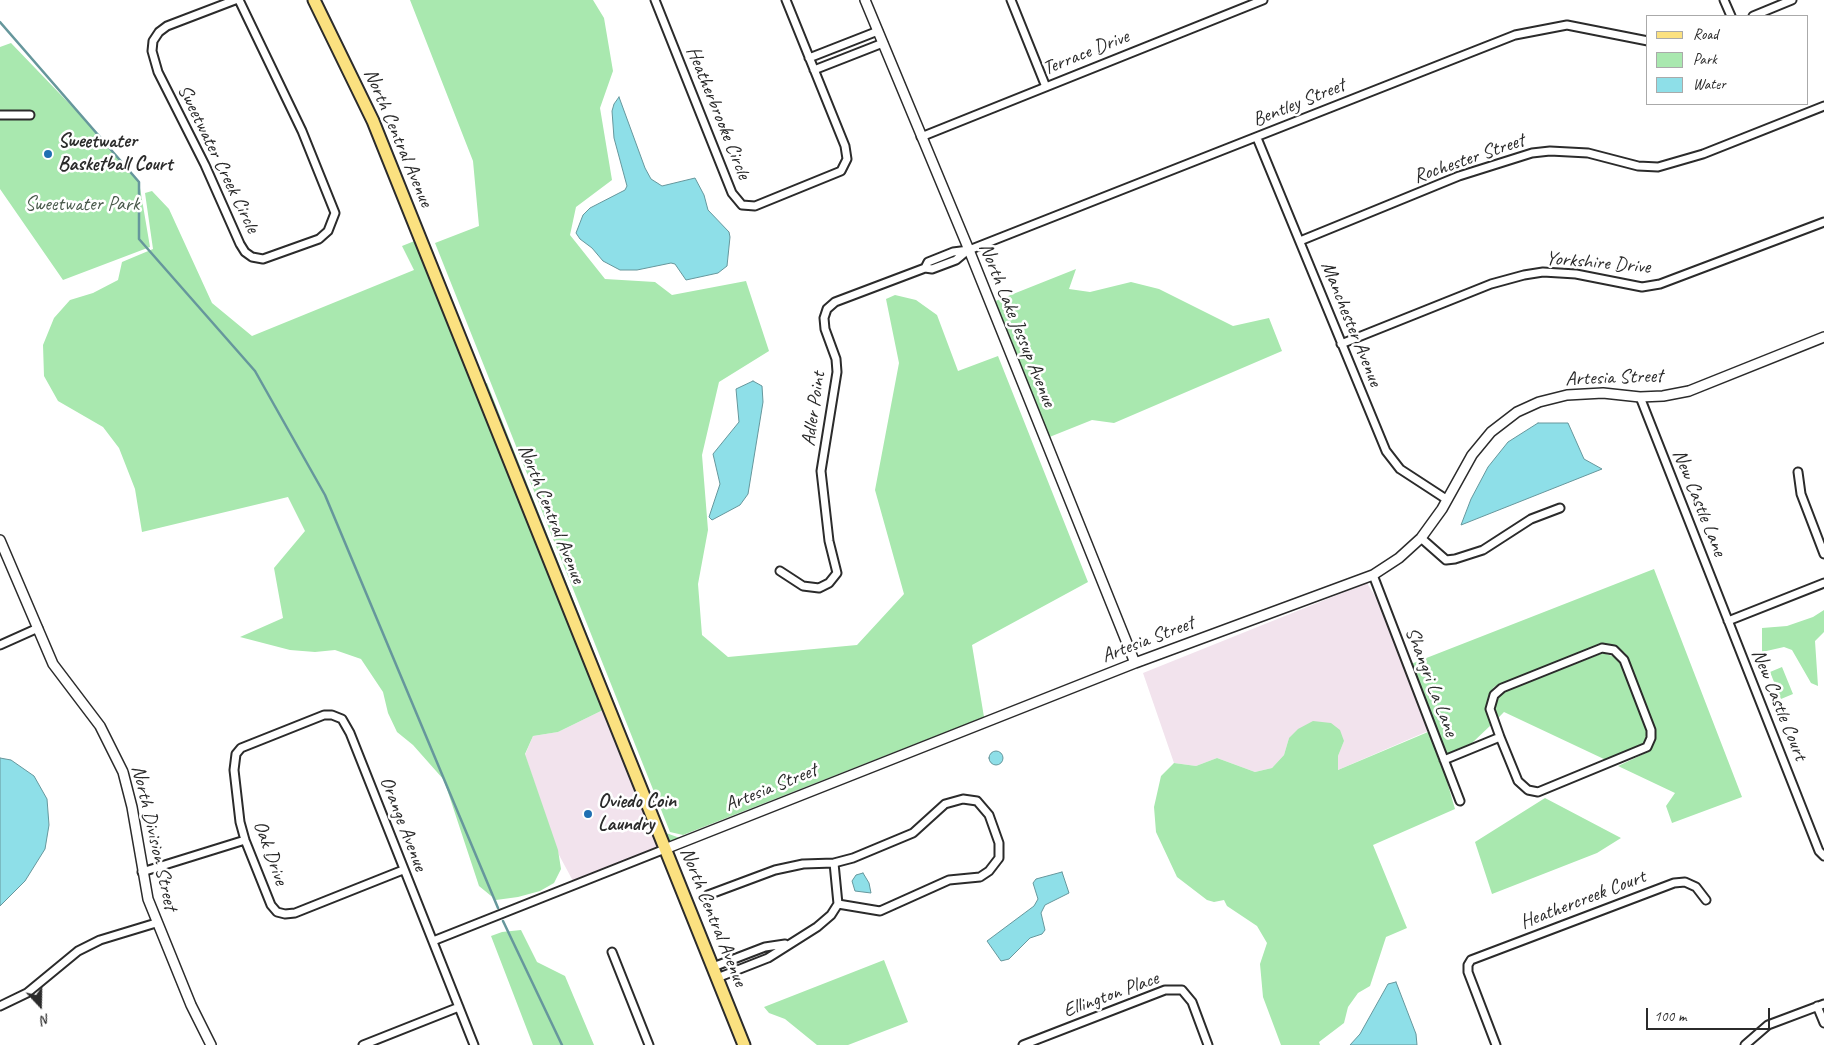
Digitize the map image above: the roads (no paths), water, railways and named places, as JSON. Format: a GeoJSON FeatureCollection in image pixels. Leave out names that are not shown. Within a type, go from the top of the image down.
{"type":"FeatureCollection","features":[{"type":"Feature","properties":{"kind":"main road","name":"North Central Avenue"},"geometry":{"type":"LineString","coordinates":[[314,0],[373,121],[744,1045]]}},
{"type":"Feature","properties":{"kind":"street","name":"Sweetwater Creek Circle"},"geometry":{"type":"LineString","coordinates":[[235,0],[167,26],[153,40],[152,51],[158,72],[205,164],[240,244],[245,252],[252,257],[263,259],[319,239],[328,231],[335,213],[302,131],[239,0]]}},
{"type":"Feature","properties":{"kind":"street","name":"Heatherbrooke Circle"},"geometry":{"type":"LineString","coordinates":[[655,0],[732,193],[742,205],[755,206],[840,171],[847,158],[846,146],[786,0]]}},
{"type":"Feature","properties":{"kind":"street","name":"North Lake Jessup Avenue"},"geometry":{"type":"LineString","coordinates":[[865,0],[969,250],[1134,663]]}},
{"type":"Feature","properties":{"kind":"street"},"geometry":{"type":"LineString","coordinates":[[1011,0],[1046,87]]}},
{"type":"Feature","properties":{"kind":"street","name":"Terrace Drive"},"geometry":{"type":"LineString","coordinates":[[921,137],[1263,0]]}},
{"type":"Feature","properties":{"kind":"street"},"geometry":{"type":"LineString","coordinates":[[1724,0],[1731,15]]}},
{"type":"Feature","properties":{"kind":"street"},"geometry":{"type":"LineString","coordinates":[[1755,15],[1792,0]]}},
{"type":"Feature","properties":{"kind":"street","name":"Bentley Street"},"geometry":{"type":"LineString","coordinates":[[969,250],[1515,35],[1543,28],[1567,25],[1584,26],[1646,41]]}},
{"type":"Feature","properties":{"kind":"street"},"geometry":{"type":"LineString","coordinates":[[809,58],[878,31]]}},
{"type":"Feature","properties":{"kind":"street"},"geometry":{"type":"LineString","coordinates":[[814,70],[883,43]]}},
{"type":"Feature","properties":{"kind":"street"},"geometry":{"type":"LineString","coordinates":[[840,46],[845,58]]}},
{"type":"Feature","properties":{"kind":"street","name":"Rochester Street"},"geometry":{"type":"LineString","coordinates":[[1300,241],[1459,176],[1532,152],[1568,151],[1588,153],[1638,166],[1658,167],[1703,154],[1824,106]]}},
{"type":"Feature","properties":{"kind":"street"},"geometry":{"type":"LineString","coordinates":[[0,115],[30,115]]}},
{"type":"Feature","properties":{"kind":"street","name":"Manchester Avenue"},"geometry":{"type":"LineString","coordinates":[[1257,138],[1386,451],[1400,469],[1446,499]]}},
{"type":"Feature","properties":{"kind":"street","name":"Yorkshire Drive"},"geometry":{"type":"LineString","coordinates":[[1341,344],[1491,284],[1524,275],[1543,272],[1576,274],[1642,286],[1660,284],[1824,222]]}},
{"type":"Feature","properties":{"kind":"street","name":"Adler Point"},"geometry":{"type":"LineString","coordinates":[[780,571],[803,586],[819,588],[833,580],[837,573],[830,541],[821,471],[837,372],[836,359],[825,329],[824,318],[827,309],[842,298],[925,268],[928,262],[953,252],[969,250]]}},
{"type":"Feature","properties":{"kind":"street","name":"Artesia Street"},"geometry":{"type":"LineString","coordinates":[[433,941],[1134,663],[1373,575],[1399,558],[1421,538],[1472,455],[1491,432],[1516,412],[1539,402],[1567,395],[1603,393],[1640,397],[1663,396],[1689,390],[1824,337]]}},
{"type":"Feature","properties":{"kind":"street","name":"New Castle Lane"},"geometry":{"type":"LineString","coordinates":[[1640,397],[1728,621]]}},
{"type":"Feature","properties":{"kind":"street"},"geometry":{"type":"LineString","coordinates":[[1798,472],[1801,494],[1824,554]]}},
{"type":"Feature","properties":{"kind":"street"},"geometry":{"type":"LineString","coordinates":[[1421,538],[1446,560],[1454,559],[1483,550],[1531,520],[1560,508]]}},
{"type":"Feature","properties":{"kind":"street","name":"North Division Street"},"geometry":{"type":"LineString","coordinates":[[0,540],[53,664],[100,726],[123,772],[132,807],[142,872],[156,923],[190,1005],[211,1045]]}},
{"type":"Feature","properties":{"kind":"street","name":"Shangri La Lane"},"geometry":{"type":"LineString","coordinates":[[1373,575],[1460,801]]}},
{"type":"Feature","properties":{"kind":"street"},"geometry":{"type":"LineString","coordinates":[[1728,621],[1824,582]]}},
{"type":"Feature","properties":{"kind":"street","name":"New Castle Court"},"geometry":{"type":"LineString","coordinates":[[1728,621],[1819,850],[1824,856]]}},
{"type":"Feature","properties":{"kind":"street"},"geometry":{"type":"LineString","coordinates":[[0,645],[38,628]]}},
{"type":"Feature","properties":{"kind":"street"},"geometry":{"type":"LineString","coordinates":[[1602,648],[1614,650],[1621,655],[1651,730],[1652,738],[1647,747],[1641,752],[1538,792],[1533,792],[1523,787],[1518,781],[1500,737],[1490,709],[1497,692],[1602,648]]}},
{"type":"Feature","properties":{"kind":"street","name":"Oak Drive"},"geometry":{"type":"LineString","coordinates":[[342,719],[332,715],[324,715],[241,748],[236,754],[234,770],[240,822],[245,840],[271,905],[277,912],[285,914],[295,913],[403,870]]}},
{"type":"Feature","properties":{"kind":"street","name":"Orange Avenue"},"geometry":{"type":"LineString","coordinates":[[342,719],[350,734],[474,1045]]}},
{"type":"Feature","properties":{"kind":"street"},"geometry":{"type":"LineString","coordinates":[[1444,760],[1500,737]]}},
{"type":"Feature","properties":{"kind":"street"},"geometry":{"type":"LineString","coordinates":[[708,895],[775,870],[803,864],[834,863],[913,833],[945,804],[963,799],[977,801],[989,815],[999,843],[999,858],[989,871],[980,877],[950,880],[880,911],[838,904]]}},
{"type":"Feature","properties":{"kind":"street"},"geometry":{"type":"LineString","coordinates":[[142,872],[245,840]]}},
{"type":"Feature","properties":{"kind":"street"},"geometry":{"type":"LineString","coordinates":[[715,972],[768,958],[788,943],[817,927],[831,915],[838,904],[834,863]]}},
{"type":"Feature","properties":{"kind":"street","name":"Heathercreek Court"},"geometry":{"type":"LineString","coordinates":[[1496,1045],[1468,972],[1468,965],[1472,960],[1674,883],[1685,882],[1696,887],[1706,900]]}},
{"type":"Feature","properties":{"kind":"street"},"geometry":{"type":"LineString","coordinates":[[0,1006],[27,993],[78,951],[100,940],[156,923]]}},
{"type":"Feature","properties":{"kind":"street"},"geometry":{"type":"LineString","coordinates":[[715,972],[764,947],[788,943]]}},
{"type":"Feature","properties":{"kind":"street"},"geometry":{"type":"LineString","coordinates":[[612,952],[649,1045]]}},
{"type":"Feature","properties":{"kind":"street","name":"Ellington Place"},"geometry":{"type":"LineString","coordinates":[[1023,1045],[1165,990],[1182,990],[1192,1002],[1208,1045]]}},
{"type":"Feature","properties":{"kind":"street"},"geometry":{"type":"LineString","coordinates":[[1745,1045],[1768,1026],[1821,1005],[1824,1023]]}},
{"type":"Feature","properties":{"kind":"street"},"geometry":{"type":"LineString","coordinates":[[363,1045],[459,1007]]}},
{"type":"Feature","properties":{"kind":"water"},"geometry":{"type":"Polygon","coordinates":[[[619,97],[645,168],[651,179],[662,186],[695,178],[704,195],[708,210],[729,232],[727,266],[718,273],[686,280],[675,264],[671,263],[637,270],[620,270],[603,261],[576,233],[583,215],[590,208],[625,190],[627,186],[614,138],[612,111],[619,97]]]}},
{"type":"Feature","properties":{"kind":"water"},"geometry":{"type":"Polygon","coordinates":[[[753,381],[762,386],[763,402],[748,494],[740,505],[712,520],[709,517],[720,484],[713,454],[739,422],[736,389],[753,381]]]}},
{"type":"Feature","properties":{"kind":"water"},"geometry":{"type":"Polygon","coordinates":[[[1538,423],[1568,423],[1584,459],[1602,469],[1461,525],[1471,499],[1488,467],[1508,442],[1538,423]]]}},
{"type":"Feature","properties":{"kind":"water"},"geometry":{"type":"Polygon","coordinates":[[[993,751],[999,751],[1003,758],[999,765],[993,765],[989,761],[989,755],[993,751]]]}},
{"type":"Feature","properties":{"kind":"water"},"geometry":{"type":"Polygon","coordinates":[[[0,758],[11,760],[34,776],[47,799],[49,825],[45,849],[25,881],[0,906],[0,758]]]}},
{"type":"Feature","properties":{"kind":"water"},"geometry":{"type":"Polygon","coordinates":[[[1062,872],[1069,893],[1045,905],[1041,913],[1045,930],[1042,934],[1030,938],[1009,959],[1001,961],[987,941],[1034,906],[1038,899],[1033,883],[1036,879],[1062,872]]]}},
{"type":"Feature","properties":{"kind":"water"},"geometry":{"type":"Polygon","coordinates":[[[863,873],[869,883],[871,893],[855,891],[852,881],[856,875],[863,873]]]}},
{"type":"Feature","properties":{"kind":"water"},"geometry":{"type":"Polygon","coordinates":[[[1396,982],[1416,1034],[1417,1045],[1350,1045],[1360,1034],[1388,984],[1396,982]]]}},
{"type":"Feature","properties":{"kind":"waterway"},"geometry":{"type":"LineString","coordinates":[[0,22],[139,182],[139,239],[255,371],[325,495],[498,908]]}},
{"type":"Feature","properties":{"kind":"waterway"},"geometry":{"type":"LineString","coordinates":[[503,921],[562,1045]]}},
{"type":"Feature","properties":{"kind":"place","name":"Sweetwater Basketball Court"},"geometry":{"type":"Point","coordinates":[48,154]}},
{"type":"Feature","properties":{"kind":"place","name":"Oviedo Coin Laundry"},"geometry":{"type":"Point","coordinates":[588,814]}},
{"type":"Feature","properties":{"kind":"park label","name":"Sweetwater Park"},"geometry":{"type":"Point","coordinates":[82,205]}}]}
